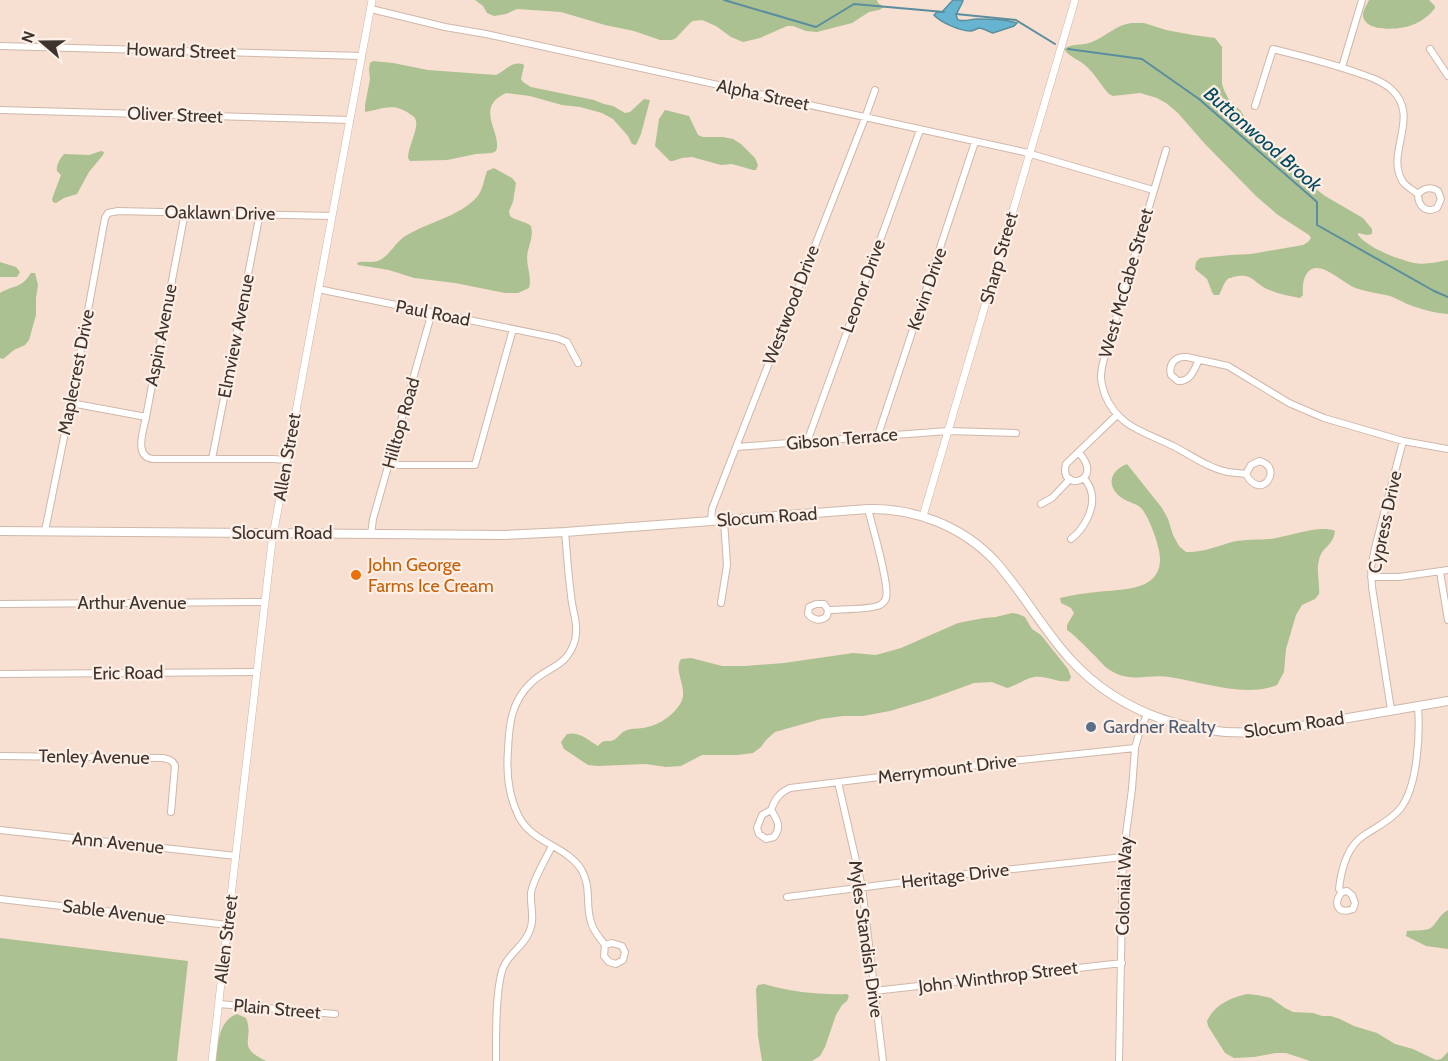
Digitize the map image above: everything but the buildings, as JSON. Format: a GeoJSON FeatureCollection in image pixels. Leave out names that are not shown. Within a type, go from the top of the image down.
{"type":"FeatureCollection","features":[{"type":"Feature","properties":{"kind":"main road","name":"Slocum Road"},"geometry":{"type":"LineString","coordinates":[[0,531],[505,535],[868,509],[897,510],[922,516],[952,528],[982,549],[1000,568],[1060,648],[1080,669],[1114,696],[1147,714],[1189,727],[1245,733],[1272,731],[1448,701]]}},
{"type":"Feature","properties":{"kind":"street","name":"Allen Street"},"geometry":{"type":"LineString","coordinates":[[212,1061],[273,533],[372,0]]}},
{"type":"Feature","properties":{"kind":"street","name":"Sharp Street"},"geometry":{"type":"LineString","coordinates":[[922,516],[1075,0]]}},
{"type":"Feature","properties":{"kind":"street"},"geometry":{"type":"LineString","coordinates":[[1342,68],[1362,0]]}},
{"type":"Feature","properties":{"kind":"street","name":"Alpha Street"},"geometry":{"type":"LineString","coordinates":[[371,9],[975,141],[1153,189]]}},
{"type":"Feature","properties":{"kind":"street","name":"Howard Street"},"geometry":{"type":"LineString","coordinates":[[0,46],[362,56]]}},
{"type":"Feature","properties":{"kind":"street"},"geometry":{"type":"LineString","coordinates":[[1255,106],[1273,49],[1342,68],[1382,82],[1399,99],[1403,107],[1404,120],[1398,155],[1400,171],[1403,181],[1418,194]]}},
{"type":"Feature","properties":{"kind":"street"},"geometry":{"type":"LineString","coordinates":[[1430,49],[1448,76]]}},
{"type":"Feature","properties":{"kind":"street","name":"Westwood Drive"},"geometry":{"type":"LineString","coordinates":[[711,521],[712,509],[875,90]]}},
{"type":"Feature","properties":{"kind":"street","name":"Oliver Street"},"geometry":{"type":"LineString","coordinates":[[0,110],[350,120]]}},
{"type":"Feature","properties":{"kind":"street","name":"Leonor Drive"},"geometry":{"type":"LineString","coordinates":[[807,442],[920,130]]}},
{"type":"Feature","properties":{"kind":"street","name":"Kevin Drive"},"geometry":{"type":"LineString","coordinates":[[878,435],[975,141]]}},
{"type":"Feature","properties":{"kind":"street","name":"West McCabe Street"},"geometry":{"type":"LineString","coordinates":[[1166,150],[1102,366],[1103,389],[1108,403],[1126,424],[1216,469],[1246,474]]}},
{"type":"Feature","properties":{"kind":"street","name":"Oaklawn Drive"},"geometry":{"type":"LineString","coordinates":[[108,213],[118,211],[332,216]]}},
{"type":"Feature","properties":{"kind":"street","name":"Aspin Avenue"},"geometry":{"type":"LineString","coordinates":[[185,212],[141,444],[142,454],[146,458],[153,459],[212,459]]}},
{"type":"Feature","properties":{"kind":"street","name":"Maplecrest Drive"},"geometry":{"type":"LineString","coordinates":[[45,531],[105,218],[108,213]]}},
{"type":"Feature","properties":{"kind":"street","name":"Elmview Avenue"},"geometry":{"type":"LineString","coordinates":[[212,459],[260,213]]}},
{"type":"Feature","properties":{"kind":"street","name":"Paul Road"},"geometry":{"type":"LineString","coordinates":[[318,289],[548,335],[567,342],[578,363]]}},
{"type":"Feature","properties":{"kind":"street","name":"Hilltop Road"},"geometry":{"type":"LineString","coordinates":[[371,534],[373,519],[432,312]]}},
{"type":"Feature","properties":{"kind":"street"},"geometry":{"type":"LineString","coordinates":[[389,465],[476,465],[513,329]]}},
{"type":"Feature","properties":{"kind":"street"},"geometry":{"type":"LineString","coordinates":[[1199,360],[1191,376],[1186,380],[1178,381],[1171,375],[1170,368],[1176,358],[1187,357],[1228,366],[1270,393],[1308,412],[1403,441],[1448,449]]}},
{"type":"Feature","properties":{"kind":"street"},"geometry":{"type":"LineString","coordinates":[[71,403],[146,417]]}},
{"type":"Feature","properties":{"kind":"street"},"geometry":{"type":"LineString","coordinates":[[1079,453],[1087,466],[1084,478],[1077,482],[1066,475],[1065,466],[1117,415]]}},
{"type":"Feature","properties":{"kind":"street","name":"Gibson Terrace"},"geometry":{"type":"LineString","coordinates":[[736,447],[948,431],[1016,433]]}},
{"type":"Feature","properties":{"kind":"street","name":"Cypress Drive"},"geometry":{"type":"LineString","coordinates":[[1391,710],[1371,567],[1403,441]]}},
{"type":"Feature","properties":{"kind":"street"},"geometry":{"type":"LineString","coordinates":[[212,459],[286,460]]}},
{"type":"Feature","properties":{"kind":"street"},"geometry":{"type":"LineString","coordinates":[[1071,539],[1084,526],[1091,506],[1092,492],[1084,478]]}},
{"type":"Feature","properties":{"kind":"street"},"geometry":{"type":"LineString","coordinates":[[1041,504],[1052,498],[1070,479]]}},
{"type":"Feature","properties":{"kind":"street"},"geometry":{"type":"LineString","coordinates":[[828,610],[873,607],[883,603],[886,596],[883,569],[868,509]]}},
{"type":"Feature","properties":{"kind":"street"},"geometry":{"type":"LineString","coordinates":[[721,603],[727,565],[724,520]]}},
{"type":"Feature","properties":{"kind":"street"},"geometry":{"type":"LineString","coordinates":[[565,532],[571,600],[577,631],[566,659],[535,680],[519,697],[510,719],[507,767],[509,793],[520,818],[534,834],[568,856],[581,870],[588,889],[590,921],[595,933],[605,945]]}},
{"type":"Feature","properties":{"kind":"street"},"geometry":{"type":"LineString","coordinates":[[1371,577],[1399,577],[1448,570]]}},
{"type":"Feature","properties":{"kind":"street"},"geometry":{"type":"LineString","coordinates":[[1440,572],[1448,620]]}},
{"type":"Feature","properties":{"kind":"street","name":"Arthur Avenue"},"geometry":{"type":"LineString","coordinates":[[0,604],[264,602]]}},
{"type":"Feature","properties":{"kind":"street","name":"Eric Road"},"geometry":{"type":"LineString","coordinates":[[0,674],[256,672]]}},
{"type":"Feature","properties":{"kind":"street"},"geometry":{"type":"LineString","coordinates":[[1342,892],[1339,889],[1340,878],[1352,848],[1360,838],[1396,813],[1409,794],[1417,757],[1418,706]]}},
{"type":"Feature","properties":{"kind":"street","name":"Colonial Way"},"geometry":{"type":"LineString","coordinates":[[1119,1061],[1123,857],[1135,748],[1147,714]]}},
{"type":"Feature","properties":{"kind":"street","name":"Merrymount Drive"},"geometry":{"type":"LineString","coordinates":[[771,810],[777,820],[778,829],[774,837],[766,839],[759,834],[757,828],[762,815],[771,810],[776,798],[785,790],[801,786],[1135,748]]}},
{"type":"Feature","properties":{"kind":"street","name":"Tenley Avenue"},"geometry":{"type":"LineString","coordinates":[[0,756],[169,759],[175,766],[171,812]]}},
{"type":"Feature","properties":{"kind":"street","name":"Myles Standish Drive"},"geometry":{"type":"LineString","coordinates":[[838,782],[862,887],[883,1061]]}},
{"type":"Feature","properties":{"kind":"street","name":"Ann Avenue"},"geometry":{"type":"LineString","coordinates":[[0,830],[236,856]]}},
{"type":"Feature","properties":{"kind":"street"},"geometry":{"type":"LineString","coordinates":[[496,1061],[499,985],[502,972],[505,964],[530,931],[532,890],[552,846]]}},
{"type":"Feature","properties":{"kind":"street","name":"Heritage Drive"},"geometry":{"type":"LineString","coordinates":[[787,897],[1123,857]]}},
{"type":"Feature","properties":{"kind":"street","name":"Sable Avenue"},"geometry":{"type":"LineString","coordinates":[[0,899],[228,925]]}},
{"type":"Feature","properties":{"kind":"street","name":"John Winthrop Street"},"geometry":{"type":"LineString","coordinates":[[874,991],[1122,963]]}},
{"type":"Feature","properties":{"kind":"street","name":"Plain Street"},"geometry":{"type":"LineString","coordinates":[[219,1004],[335,1014]]}},
{"type":"Feature","properties":{"kind":"green space"},"geometry":{"type":"Polygon","coordinates":[[[475,0],[877,0],[884,7],[869,12],[852,23],[817,32],[787,26],[760,38],[743,42],[702,20],[690,23],[672,40],[660,40],[561,12],[517,9],[494,16],[487,13],[483,6],[475,0]]]}},
{"type":"Feature","properties":{"kind":"green space"},"geometry":{"type":"Polygon","coordinates":[[[1369,0],[1429,0],[1435,8],[1415,24],[1391,29],[1375,27],[1364,19],[1363,13],[1369,0]]]}},
{"type":"Feature","properties":{"kind":"green space"},"geometry":{"type":"Polygon","coordinates":[[[1144,23],[1166,30],[1215,38],[1222,47],[1222,84],[1229,100],[1298,175],[1325,196],[1363,218],[1372,229],[1372,234],[1358,233],[1363,240],[1383,252],[1414,263],[1448,260],[1448,314],[1422,309],[1390,296],[1358,289],[1320,268],[1312,269],[1306,274],[1303,295],[1300,298],[1271,291],[1252,278],[1244,276],[1229,278],[1219,295],[1214,295],[1207,279],[1195,269],[1196,262],[1200,258],[1251,254],[1303,245],[1311,238],[1257,197],[1166,103],[1140,93],[1113,96],[1109,94],[1084,64],[1064,49],[1092,42],[1120,26],[1144,23]]]}},
{"type":"Feature","properties":{"kind":"green space"},"geometry":{"type":"Polygon","coordinates":[[[373,61],[428,70],[496,75],[519,63],[524,66],[521,79],[531,87],[594,100],[613,106],[625,113],[630,112],[644,99],[650,100],[636,145],[632,144],[613,119],[602,113],[530,96],[506,93],[496,99],[490,113],[496,136],[496,151],[447,160],[410,161],[408,154],[416,125],[414,117],[404,110],[393,107],[365,112],[370,79],[369,69],[373,61]]]}},
{"type":"Feature","properties":{"kind":"green space"},"geometry":{"type":"Polygon","coordinates":[[[665,110],[689,116],[698,135],[733,139],[741,144],[755,158],[758,165],[756,170],[732,164],[721,165],[692,157],[670,161],[655,146],[659,119],[665,110]]]}},
{"type":"Feature","properties":{"kind":"green space"},"geometry":{"type":"Polygon","coordinates":[[[104,152],[103,155],[89,172],[77,194],[56,203],[53,202],[52,199],[61,175],[57,167],[64,154],[89,155],[104,152]]]}},
{"type":"Feature","properties":{"kind":"green space"},"geometry":{"type":"Polygon","coordinates":[[[494,168],[512,178],[516,183],[509,211],[510,216],[531,226],[527,257],[529,288],[518,293],[505,293],[414,278],[389,270],[358,265],[357,263],[360,262],[380,260],[407,235],[470,204],[481,191],[487,171],[494,168]]]}},
{"type":"Feature","properties":{"kind":"green space"},"geometry":{"type":"Polygon","coordinates":[[[0,262],[16,267],[20,272],[17,277],[0,277],[0,262]]]}},
{"type":"Feature","properties":{"kind":"green space"},"geometry":{"type":"Polygon","coordinates":[[[31,273],[35,273],[38,285],[36,315],[29,340],[3,359],[0,358],[0,293],[21,284],[31,273]]]}},
{"type":"Feature","properties":{"kind":"green space"},"geometry":{"type":"Polygon","coordinates":[[[1127,464],[1162,508],[1179,546],[1186,552],[1237,541],[1270,539],[1313,530],[1335,531],[1332,540],[1320,555],[1319,594],[1315,599],[1302,605],[1296,615],[1286,649],[1284,672],[1277,685],[1265,689],[1238,690],[1169,677],[1122,676],[1106,667],[1067,630],[1067,625],[1074,613],[1071,608],[1061,603],[1060,598],[1136,587],[1145,584],[1158,571],[1159,549],[1145,514],[1140,507],[1117,494],[1112,484],[1116,471],[1127,464]]]}},
{"type":"Feature","properties":{"kind":"green space"},"geometry":{"type":"Polygon","coordinates":[[[1012,613],[1025,617],[1032,629],[1041,635],[1068,669],[1071,677],[1069,681],[1034,677],[1007,688],[992,682],[974,683],[890,711],[863,716],[821,719],[775,732],[753,753],[702,755],[681,766],[588,765],[564,749],[561,742],[567,734],[571,733],[598,746],[604,741],[614,740],[627,730],[648,727],[667,718],[682,701],[683,688],[679,670],[681,659],[691,658],[722,666],[745,666],[853,653],[876,655],[901,648],[958,623],[1012,613]]]}},
{"type":"Feature","properties":{"kind":"green space"},"geometry":{"type":"Polygon","coordinates":[[[1448,910],[1448,949],[1426,946],[1406,936],[1407,931],[1431,928],[1448,910]]]}},
{"type":"Feature","properties":{"kind":"green space"},"geometry":{"type":"Polygon","coordinates":[[[0,938],[188,961],[177,1061],[0,1061],[0,938]]]}},
{"type":"Feature","properties":{"kind":"green space"},"geometry":{"type":"Polygon","coordinates":[[[764,984],[795,991],[847,994],[849,996],[836,1015],[820,1056],[812,1061],[762,1061],[758,1036],[756,989],[758,985],[764,984]]]}},
{"type":"Feature","properties":{"kind":"green space"},"geometry":{"type":"Polygon","coordinates":[[[1247,994],[1271,998],[1293,1012],[1313,1013],[1340,1019],[1436,1060],[1441,1059],[1448,1052],[1448,1061],[1310,1061],[1286,1053],[1234,1058],[1225,1053],[1207,1021],[1223,1003],[1247,994]]]}},
{"type":"Feature","properties":{"kind":"green space"},"geometry":{"type":"Polygon","coordinates":[[[237,1014],[246,1018],[249,1032],[248,1047],[266,1061],[216,1061],[223,1027],[231,1017],[237,1014]]]}},
{"type":"Feature","properties":{"kind":"water"},"geometry":{"type":"Polygon","coordinates":[[[953,0],[963,1],[956,15],[958,20],[992,19],[1017,23],[993,33],[981,28],[966,31],[956,28],[934,15],[942,12],[953,0]]]}},
{"type":"Feature","properties":{"kind":"waterway","name":"Buttonwood Brook"},"geometry":{"type":"LineString","coordinates":[[724,0],[816,27],[854,4],[944,12]]}},
{"type":"Feature","properties":{"kind":"waterway","name":"Buttonwood Brook"},"geometry":{"type":"LineString","coordinates":[[956,14],[1016,20],[1055,44]]}},
{"type":"Feature","properties":{"kind":"waterway","name":"Buttonwood Brook"},"geometry":{"type":"LineString","coordinates":[[1068,49],[1142,59],[1199,99],[1317,202],[1317,225],[1448,297]]}},
{"type":"Feature","properties":{"kind":"place","name":"John George Farms Ice Cream"},"geometry":{"type":"Point","coordinates":[356,575]}},
{"type":"Feature","properties":{"kind":"place","name":"Gardner Realty"},"geometry":{"type":"Point","coordinates":[1091,727]}}]}
